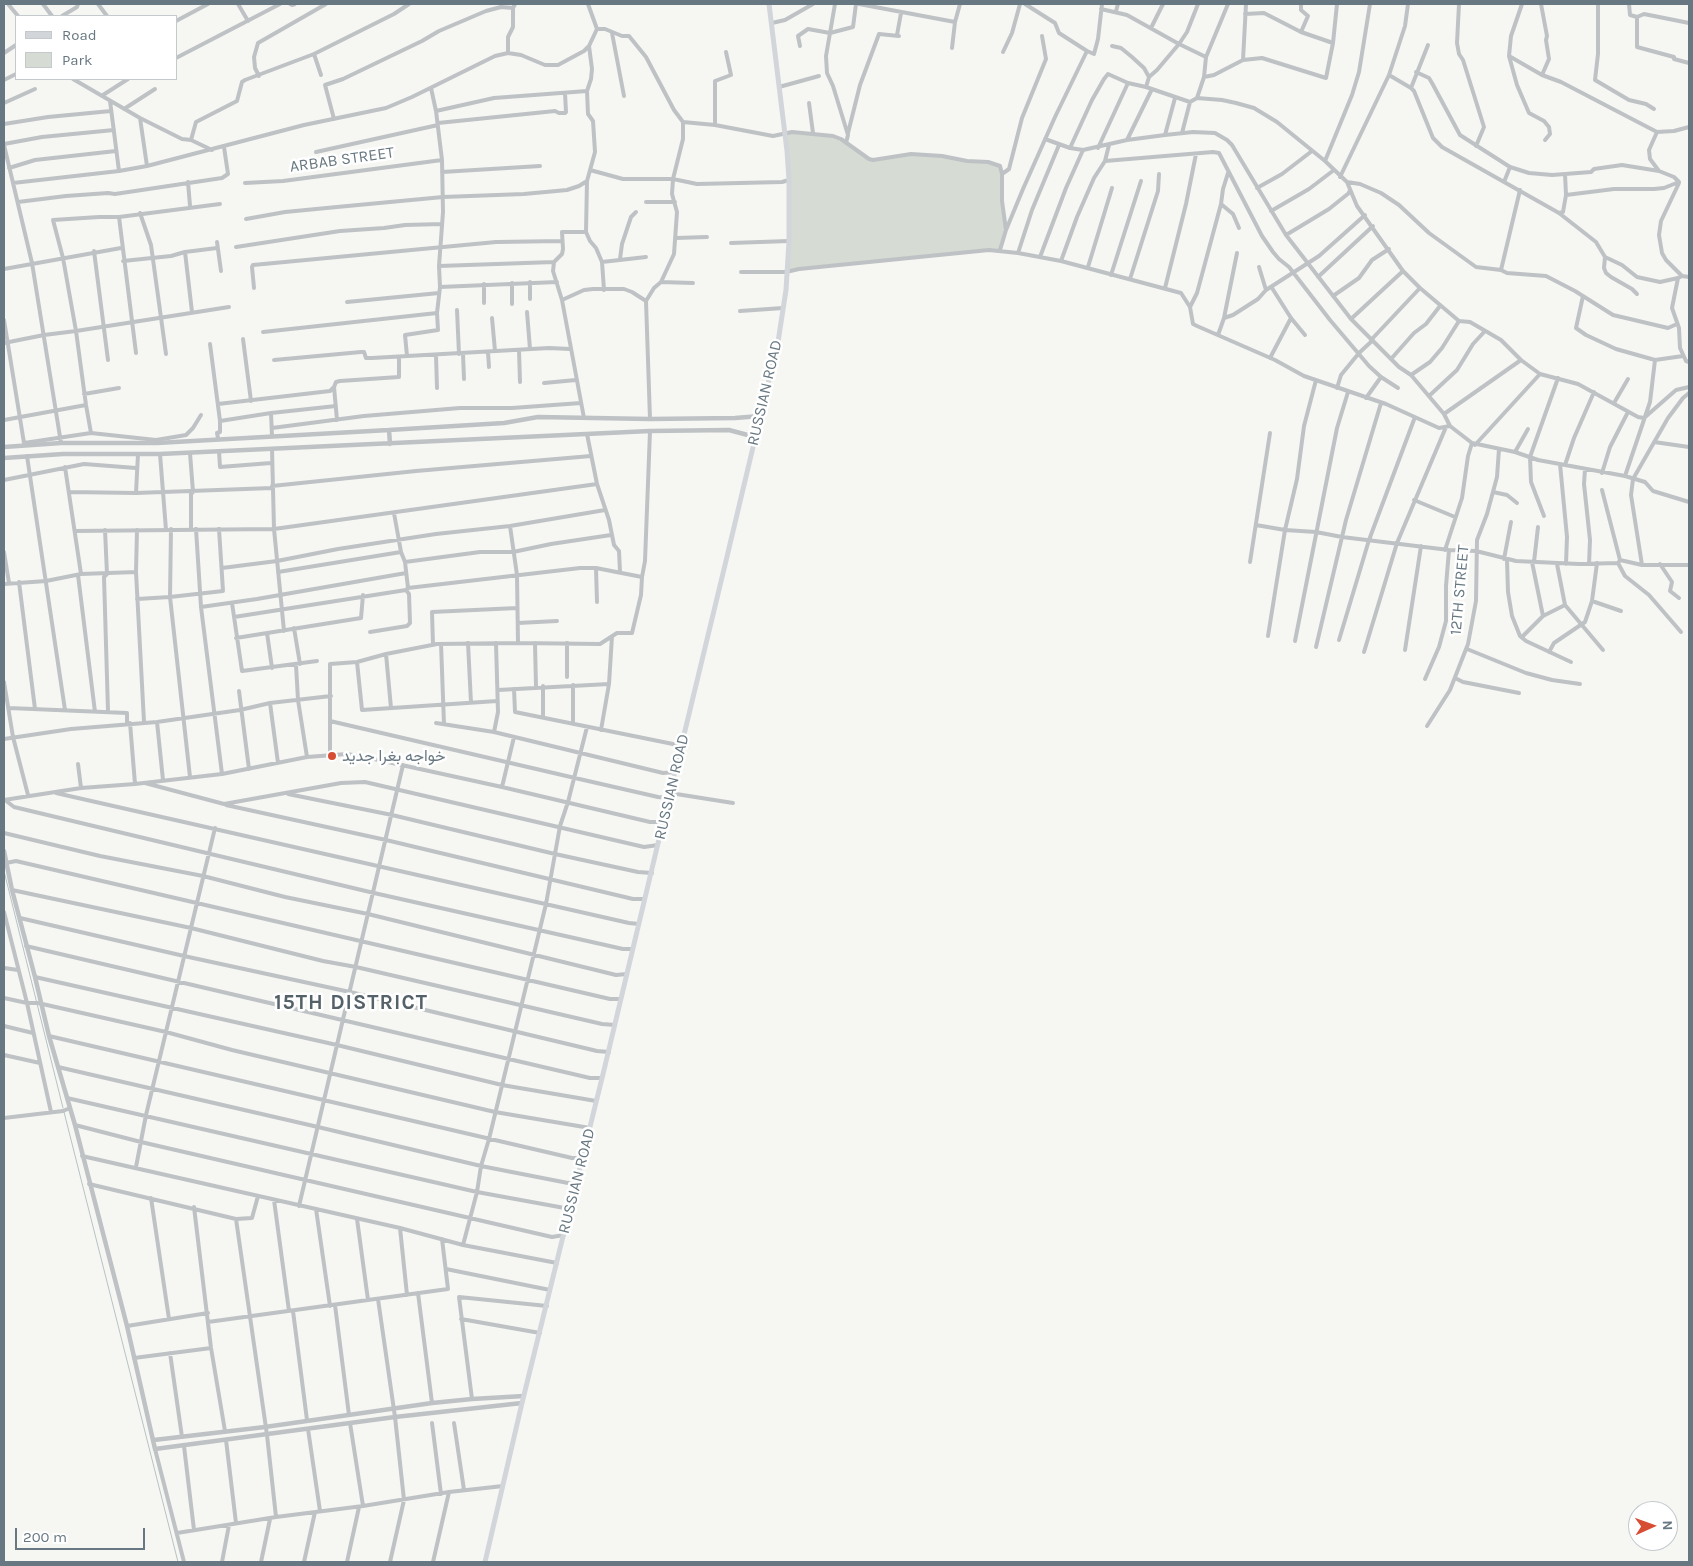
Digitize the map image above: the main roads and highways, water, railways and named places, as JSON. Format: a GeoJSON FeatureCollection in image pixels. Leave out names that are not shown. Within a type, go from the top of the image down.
{"type":"FeatureCollection","features":[{"type":"Feature","properties":{"kind":"main road","name":"RUSSIAN ROAD"},"geometry":{"type":"LineString","coordinates":[[485,1562],[778,342],[789,241],[789,180],[769,4]]}},
{"type":"Feature","properties":{"kind":"waterway"},"geometry":{"type":"LineString","coordinates":[[4,871],[63,1108]]}},
{"type":"Feature","properties":{"kind":"waterway"},"geometry":{"type":"LineString","coordinates":[[64,1112],[178,1562]]}},
{"type":"Feature","properties":{"kind":"place","name":"خواجه بغرا جدید"},"geometry":{"type":"Point","coordinates":[332,756]}},
{"type":"Feature","properties":{"kind":"district","name":"15TH DISTRICT"},"geometry":{"type":"Point","coordinates":[351,1003]}}]}
